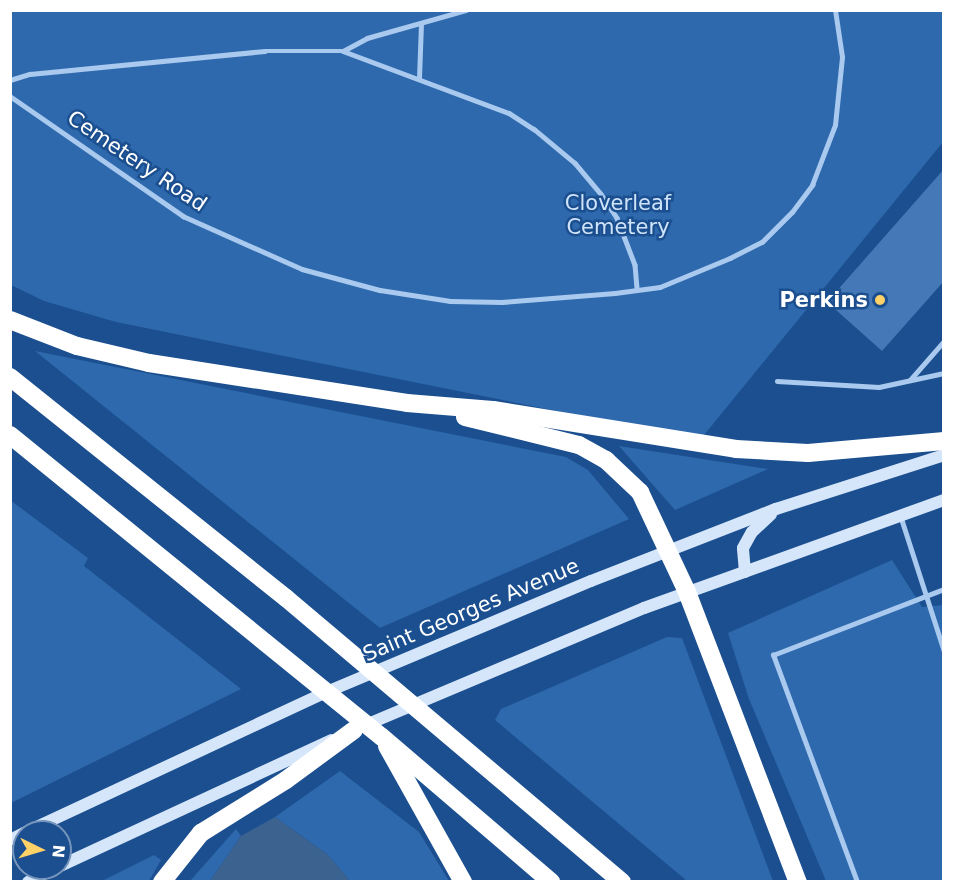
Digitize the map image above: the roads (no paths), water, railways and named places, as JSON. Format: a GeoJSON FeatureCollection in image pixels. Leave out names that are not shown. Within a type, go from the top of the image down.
{"type":"FeatureCollection","features":[{"type":"Feature","properties":{"kind":"highway"},"geometry":{"type":"LineString","coordinates":[[10,320],[53,338],[126,358],[406,403],[544,434],[593,451],[640,492],[670,551],[798,882]]}},
{"type":"Feature","properties":{"kind":"highway"},"geometry":{"type":"LineString","coordinates":[[10,377],[286,598],[501,777],[622,882]]}},
{"type":"Feature","properties":{"kind":"highway"},"geometry":{"type":"LineString","coordinates":[[406,403],[493,410],[761,451],[819,452],[944,441]]}},
{"type":"Feature","properties":{"kind":"highway"},"geometry":{"type":"LineString","coordinates":[[10,435],[382,736],[551,882]]}},
{"type":"Feature","properties":{"kind":"highway"},"geometry":{"type":"LineString","coordinates":[[162,882],[201,833],[286,780],[354,730]]}},
{"type":"Feature","properties":{"kind":"highway"},"geometry":{"type":"LineString","coordinates":[[382,736],[463,882]]}},
{"type":"Feature","properties":{"kind":"main road","name":"Saint Georges Avenue"},"geometry":{"type":"LineString","coordinates":[[51,820],[329,691],[670,551],[776,509],[944,455]]}},
{"type":"Feature","properties":{"kind":"main road"},"geometry":{"type":"LineString","coordinates":[[72,860],[429,695],[687,592],[944,500]]}},
{"type":"Feature","properties":{"kind":"main road"},"geometry":{"type":"LineString","coordinates":[[745,572],[741,556],[747,540],[776,509]]}},
{"type":"Feature","properties":{"kind":"lane"},"geometry":{"type":"LineString","coordinates":[[343,51],[367,38],[466,10]]}},
{"type":"Feature","properties":{"kind":"lane","name":"Cemetery Road"},"geometry":{"type":"LineString","coordinates":[[10,96],[183,216],[302,269],[381,290],[450,301],[502,302],[637,290],[660,286],[762,242],[792,212],[812,185],[826,153],[840,97],[842,57],[835,10]]}},
{"type":"Feature","properties":{"kind":"lane"},"geometry":{"type":"LineString","coordinates":[[419,78],[421,24]]}},
{"type":"Feature","properties":{"kind":"lane"},"geometry":{"type":"LineString","coordinates":[[10,80],[30,74],[265,51],[343,51],[508,113],[574,163],[617,218],[635,265],[637,290]]}},
{"type":"Feature","properties":{"kind":"lane"},"geometry":{"type":"LineString","coordinates":[[910,380],[944,341]]}},
{"type":"Feature","properties":{"kind":"lane"},"geometry":{"type":"LineString","coordinates":[[777,381],[879,387],[944,373]]}},
{"type":"Feature","properties":{"kind":"lane"},"geometry":{"type":"LineString","coordinates":[[900,515],[944,650]]}},
{"type":"Feature","properties":{"kind":"lane"},"geometry":{"type":"LineString","coordinates":[[857,882],[773,655],[944,589]]}},
{"type":"Feature","properties":{"kind":"place","name":"Perkins"},"geometry":{"type":"Point","coordinates":[880,300]}},
{"type":"Feature","properties":{"kind":"park label","name":"Cloverleaf Cemetery"},"geometry":{"type":"Point","coordinates":[618,215]}}]}
